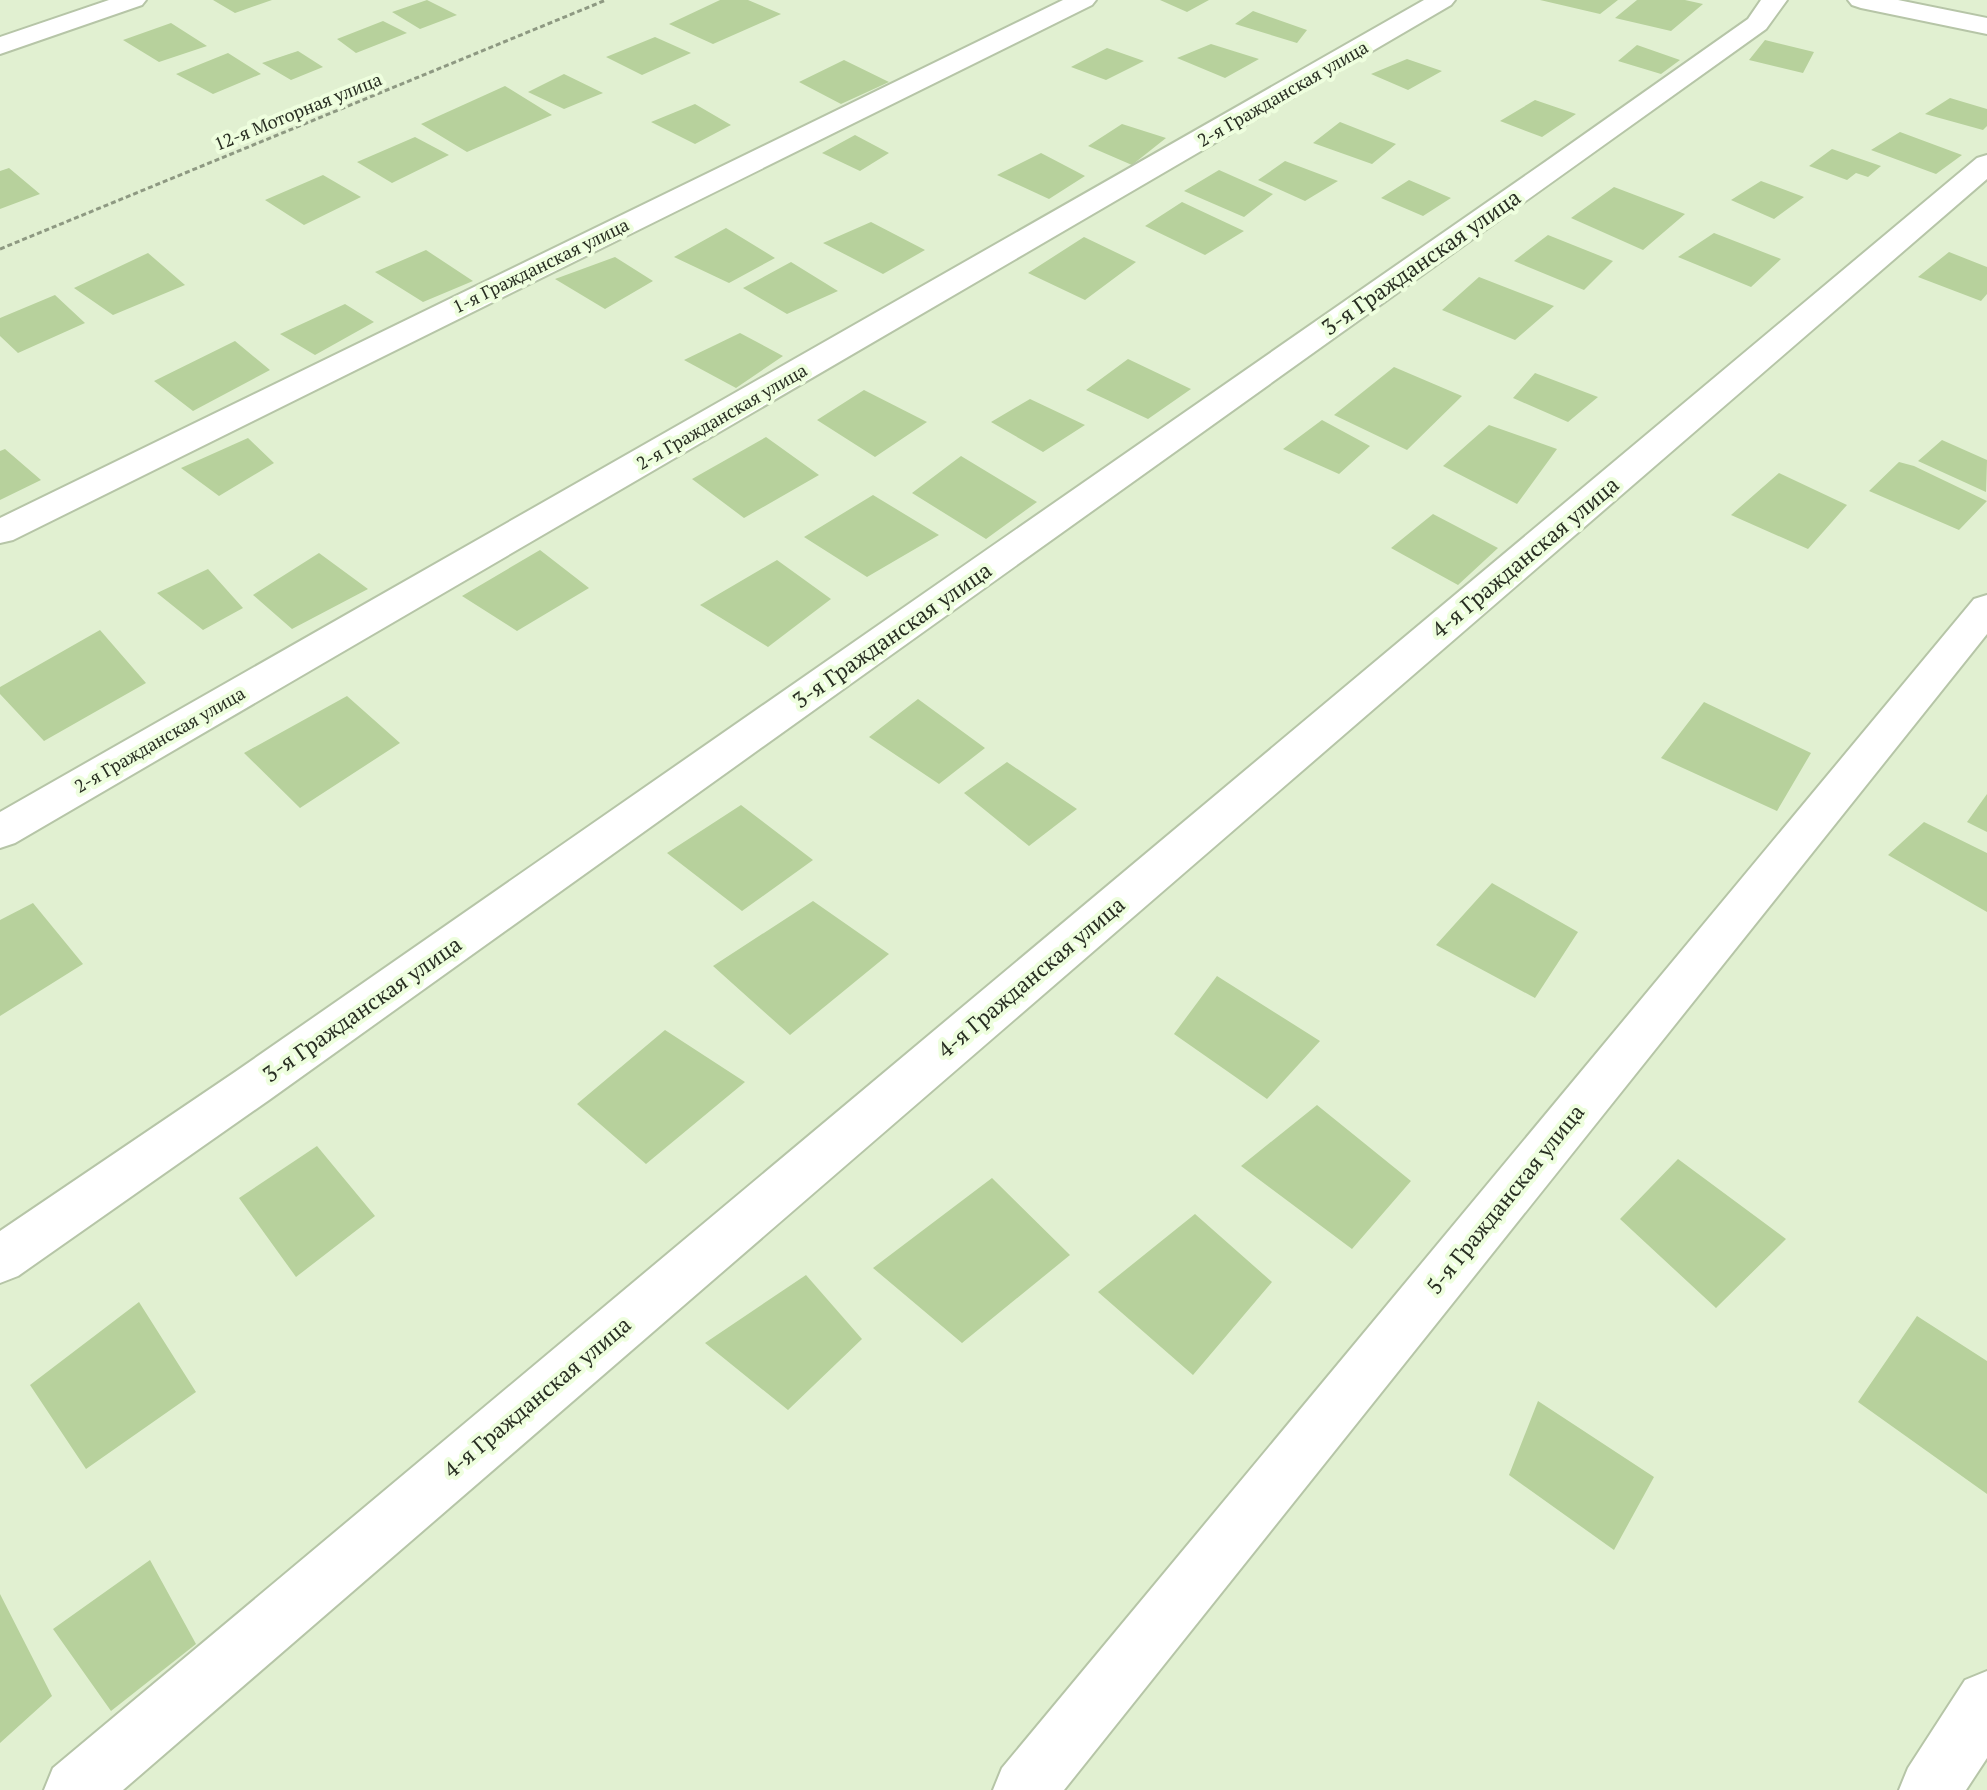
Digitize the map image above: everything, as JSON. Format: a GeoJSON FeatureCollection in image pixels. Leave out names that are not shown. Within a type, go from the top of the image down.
{"type":"FeatureCollection","features":[{"type":"Feature","properties":{"kind":"street"},"geometry":{"type":"LineString","coordinates":[[0,46],[133,0]]}},
{"type":"Feature","properties":{"kind":"street","name":"1-я Гражданская улица"},"geometry":{"type":"LineString","coordinates":[[0,532],[1083,0]]}},
{"type":"Feature","properties":{"kind":"street","name":"2-я Гражданская улица"},"geometry":{"type":"LineString","coordinates":[[0,832],[1442,0]]}},
{"type":"Feature","properties":{"kind":"street","name":"3-я Гражданская улица"},"geometry":{"type":"LineString","coordinates":[[0,1260],[1593,141],[1757,24],[1774,0]]}},
{"type":"Feature","properties":{"kind":"street"},"geometry":{"type":"LineString","coordinates":[[1861,0],[1987,26]]}},
{"type":"Feature","properties":{"kind":"street","name":"4-я Гражданская улица"},"geometry":{"type":"LineString","coordinates":[[75,1790],[1987,164]]}},
{"type":"Feature","properties":{"kind":"street","name":"5-я Гражданская улица"},"geometry":{"type":"LineString","coordinates":[[1024,1790],[1987,608]]}},
{"type":"Feature","properties":{"kind":"street"},"geometry":{"type":"LineString","coordinates":[[1930,1790],[1987,1702]]}},
{"type":"Feature","properties":{"kind":"path","name":"12-я Моторная улица"},"geometry":{"type":"LineString","coordinates":[[0,249],[606,0]]}},
{"type":"Feature","properties":{"kind":"building"},"geometry":{"type":"Polygon","coordinates":[[[213,0],[272,0],[235,13],[213,0]]]}},
{"type":"Feature","properties":{"kind":"building"},"geometry":{"type":"Polygon","coordinates":[[[427,0],[457,15],[420,29],[392,12],[427,0]]]}},
{"type":"Feature","properties":{"kind":"building"},"geometry":{"type":"Polygon","coordinates":[[[720,0],[748,0],[781,14],[713,44],[669,24],[720,0]]]}},
{"type":"Feature","properties":{"kind":"building"},"geometry":{"type":"Polygon","coordinates":[[[1160,0],[1209,0],[1187,12],[1160,0]]]}},
{"type":"Feature","properties":{"kind":"building"},"geometry":{"type":"Polygon","coordinates":[[[1540,0],[1618,0],[1600,14],[1540,0]]]}},
{"type":"Feature","properties":{"kind":"building"},"geometry":{"type":"Polygon","coordinates":[[[1637,0],[1685,0],[1703,4],[1671,31],[1615,18],[1637,0]]]}},
{"type":"Feature","properties":{"kind":"building"},"geometry":{"type":"Polygon","coordinates":[[[1253,11],[1307,30],[1297,43],[1235,24],[1253,11]]]}},
{"type":"Feature","properties":{"kind":"building"},"geometry":{"type":"Polygon","coordinates":[[[383,21],[407,33],[356,53],[337,39],[383,21]]]}},
{"type":"Feature","properties":{"kind":"building"},"geometry":{"type":"Polygon","coordinates":[[[171,23],[207,46],[159,62],[123,40],[171,23]]]}},
{"type":"Feature","properties":{"kind":"building"},"geometry":{"type":"Polygon","coordinates":[[[655,37],[691,53],[642,75],[606,57],[655,37]]]}},
{"type":"Feature","properties":{"kind":"building"},"geometry":{"type":"Polygon","coordinates":[[[1765,40],[1814,52],[1803,73],[1749,60],[1765,40]]]}},
{"type":"Feature","properties":{"kind":"building"},"geometry":{"type":"Polygon","coordinates":[[[1211,44],[1259,59],[1225,78],[1177,58],[1211,44]]]}},
{"type":"Feature","properties":{"kind":"building"},"geometry":{"type":"Polygon","coordinates":[[[1637,45],[1680,60],[1661,74],[1618,61],[1637,45]]]}},
{"type":"Feature","properties":{"kind":"building"},"geometry":{"type":"Polygon","coordinates":[[[1107,48],[1144,61],[1106,80],[1071,67],[1107,48]]]}},
{"type":"Feature","properties":{"kind":"building"},"geometry":{"type":"Polygon","coordinates":[[[298,51],[323,67],[291,80],[262,63],[298,51]]]}},
{"type":"Feature","properties":{"kind":"building"},"geometry":{"type":"Polygon","coordinates":[[[228,53],[261,74],[213,94],[176,74],[228,53]]]}},
{"type":"Feature","properties":{"kind":"building"},"geometry":{"type":"Polygon","coordinates":[[[1407,59],[1442,71],[1408,90],[1371,74],[1407,59]]]}},
{"type":"Feature","properties":{"kind":"building"},"geometry":{"type":"Polygon","coordinates":[[[844,60],[889,82],[841,104],[799,82],[844,60]]]}},
{"type":"Feature","properties":{"kind":"building"},"geometry":{"type":"Polygon","coordinates":[[[564,74],[603,93],[564,109],[528,92],[564,74]]]}},
{"type":"Feature","properties":{"kind":"building"},"geometry":{"type":"Polygon","coordinates":[[[505,86],[552,115],[467,152],[421,124],[505,86]]]}},
{"type":"Feature","properties":{"kind":"building"},"geometry":{"type":"Polygon","coordinates":[[[1950,98],[1987,109],[1987,126],[1983,130],[1925,114],[1950,98]]]}},
{"type":"Feature","properties":{"kind":"building"},"geometry":{"type":"Polygon","coordinates":[[[1535,100],[1576,114],[1542,137],[1500,121],[1535,100]]]}},
{"type":"Feature","properties":{"kind":"building"},"geometry":{"type":"Polygon","coordinates":[[[695,104],[731,125],[695,144],[651,122],[695,104]]]}},
{"type":"Feature","properties":{"kind":"building"},"geometry":{"type":"Polygon","coordinates":[[[1340,122],[1396,144],[1372,164],[1313,143],[1340,122]]]}},
{"type":"Feature","properties":{"kind":"building"},"geometry":{"type":"Polygon","coordinates":[[[1122,124],[1166,138],[1132,165],[1088,146],[1122,124]]]}},
{"type":"Feature","properties":{"kind":"building"},"geometry":{"type":"Polygon","coordinates":[[[1900,132],[1962,155],[1936,174],[1871,150],[1900,132]]]}},
{"type":"Feature","properties":{"kind":"building"},"geometry":{"type":"Polygon","coordinates":[[[855,135],[889,153],[860,171],[822,153],[855,135]]]}},
{"type":"Feature","properties":{"kind":"building"},"geometry":{"type":"Polygon","coordinates":[[[415,137],[449,155],[392,183],[357,162],[415,137]]]}},
{"type":"Feature","properties":{"kind":"building"},"geometry":{"type":"Polygon","coordinates":[[[1832,149],[1881,166],[1868,177],[1856,173],[1847,180],[1809,166],[1832,149]]]}},
{"type":"Feature","properties":{"kind":"building"},"geometry":{"type":"Polygon","coordinates":[[[1041,153],[1085,176],[1049,199],[997,175],[1041,153]]]}},
{"type":"Feature","properties":{"kind":"building"},"geometry":{"type":"Polygon","coordinates":[[[1285,161],[1338,181],[1305,201],[1258,180],[1285,161]]]}},
{"type":"Feature","properties":{"kind":"building"},"geometry":{"type":"Polygon","coordinates":[[[9,168],[40,194],[0,209],[0,171],[9,168]]]}},
{"type":"Feature","properties":{"kind":"building"},"geometry":{"type":"Polygon","coordinates":[[[1219,170],[1273,194],[1244,217],[1184,191],[1219,170]]]}},
{"type":"Feature","properties":{"kind":"building"},"geometry":{"type":"Polygon","coordinates":[[[323,175],[361,197],[304,225],[265,200],[323,175]]]}},
{"type":"Feature","properties":{"kind":"building"},"geometry":{"type":"Polygon","coordinates":[[[1409,180],[1451,198],[1423,216],[1381,198],[1409,180]]]}},
{"type":"Feature","properties":{"kind":"building"},"geometry":{"type":"Polygon","coordinates":[[[1761,181],[1804,197],[1774,219],[1731,200],[1761,181]]]}},
{"type":"Feature","properties":{"kind":"building"},"geometry":{"type":"Polygon","coordinates":[[[1614,187],[1685,214],[1643,250],[1571,218],[1614,187]]]}},
{"type":"Feature","properties":{"kind":"building"},"geometry":{"type":"Polygon","coordinates":[[[1182,202],[1244,231],[1205,255],[1145,226],[1182,202]]]}},
{"type":"Feature","properties":{"kind":"building"},"geometry":{"type":"Polygon","coordinates":[[[871,222],[925,250],[883,274],[823,243],[871,222]]]}},
{"type":"Feature","properties":{"kind":"building"},"geometry":{"type":"Polygon","coordinates":[[[726,228],[775,258],[729,283],[674,257],[726,228]]]}},
{"type":"Feature","properties":{"kind":"building"},"geometry":{"type":"Polygon","coordinates":[[[1714,233],[1781,259],[1751,287],[1678,257],[1714,233]]]}},
{"type":"Feature","properties":{"kind":"building"},"geometry":{"type":"Polygon","coordinates":[[[1548,235],[1613,261],[1584,290],[1514,261],[1548,235]]]}},
{"type":"Feature","properties":{"kind":"building"},"geometry":{"type":"Polygon","coordinates":[[[1084,237],[1136,262],[1085,300],[1028,273],[1084,237]]]}},
{"type":"Feature","properties":{"kind":"building"},"geometry":{"type":"Polygon","coordinates":[[[426,250],[473,281],[423,302],[375,272],[426,250]]]}},
{"type":"Feature","properties":{"kind":"building"},"geometry":{"type":"Polygon","coordinates":[[[1949,252],[1987,267],[1987,294],[1981,301],[1918,277],[1949,252]]]}},
{"type":"Feature","properties":{"kind":"building"},"geometry":{"type":"Polygon","coordinates":[[[148,253],[185,285],[113,315],[74,288],[148,253]]]}},
{"type":"Feature","properties":{"kind":"building"},"geometry":{"type":"Polygon","coordinates":[[[615,257],[653,281],[605,309],[555,279],[615,257]]]}},
{"type":"Feature","properties":{"kind":"building"},"geometry":{"type":"Polygon","coordinates":[[[791,262],[838,291],[787,314],[743,288],[791,262]]]}},
{"type":"Feature","properties":{"kind":"building"},"geometry":{"type":"Polygon","coordinates":[[[1479,277],[1554,306],[1515,340],[1442,310],[1479,277]]]}},
{"type":"Feature","properties":{"kind":"building"},"geometry":{"type":"Polygon","coordinates":[[[55,295],[85,323],[18,353],[0,336],[0,318],[55,295]]]}},
{"type":"Feature","properties":{"kind":"building"},"geometry":{"type":"Polygon","coordinates":[[[345,304],[374,322],[315,355],[280,334],[345,304]]]}},
{"type":"Feature","properties":{"kind":"building"},"geometry":{"type":"Polygon","coordinates":[[[740,333],[783,356],[736,388],[684,360],[740,333]]]}},
{"type":"Feature","properties":{"kind":"building"},"geometry":{"type":"Polygon","coordinates":[[[235,341],[270,370],[193,411],[154,381],[235,341]]]}},
{"type":"Feature","properties":{"kind":"building"},"geometry":{"type":"Polygon","coordinates":[[[1128,359],[1191,389],[1148,419],[1086,390],[1128,359]]]}},
{"type":"Feature","properties":{"kind":"building"},"geometry":{"type":"Polygon","coordinates":[[[1394,367],[1462,396],[1407,450],[1334,415],[1394,367]]]}},
{"type":"Feature","properties":{"kind":"building"},"geometry":{"type":"Polygon","coordinates":[[[1535,373],[1598,397],[1568,422],[1513,398],[1535,373]]]}},
{"type":"Feature","properties":{"kind":"building"},"geometry":{"type":"Polygon","coordinates":[[[864,390],[927,422],[875,457],[817,420],[864,390]]]}},
{"type":"Feature","properties":{"kind":"building"},"geometry":{"type":"Polygon","coordinates":[[[1030,399],[1085,425],[1043,452],[991,422],[1030,399]]]}},
{"type":"Feature","properties":{"kind":"building"},"geometry":{"type":"Polygon","coordinates":[[[1322,420],[1370,446],[1339,474],[1283,449],[1322,420]]]}},
{"type":"Feature","properties":{"kind":"building"},"geometry":{"type":"Polygon","coordinates":[[[1489,425],[1557,449],[1517,504],[1443,466],[1489,425]]]}},
{"type":"Feature","properties":{"kind":"building"},"geometry":{"type":"Polygon","coordinates":[[[766,437],[819,475],[744,518],[692,479],[766,437]]]}},
{"type":"Feature","properties":{"kind":"building"},"geometry":{"type":"Polygon","coordinates":[[[248,438],[274,463],[219,496],[181,468],[248,438]]]}},
{"type":"Feature","properties":{"kind":"building"},"geometry":{"type":"Polygon","coordinates":[[[1942,440],[1987,460],[1986,492],[1918,461],[1942,440]]]}},
{"type":"Feature","properties":{"kind":"building"},"geometry":{"type":"Polygon","coordinates":[[[5,449],[41,480],[0,500],[0,451],[5,449]]]}},
{"type":"Feature","properties":{"kind":"building"},"geometry":{"type":"Polygon","coordinates":[[[961,456],[1037,502],[986,539],[912,493],[961,456]]]}},
{"type":"Feature","properties":{"kind":"building"},"geometry":{"type":"Polygon","coordinates":[[[1899,462],[1914,466],[1987,501],[1959,530],[1869,491],[1899,462]]]}},
{"type":"Feature","properties":{"kind":"building"},"geometry":{"type":"Polygon","coordinates":[[[1779,473],[1847,505],[1808,549],[1731,515],[1779,473]]]}},
{"type":"Feature","properties":{"kind":"building"},"geometry":{"type":"Polygon","coordinates":[[[873,495],[939,535],[867,577],[804,537],[873,495]]]}},
{"type":"Feature","properties":{"kind":"building"},"geometry":{"type":"Polygon","coordinates":[[[1433,514],[1498,548],[1458,585],[1391,548],[1433,514]]]}},
{"type":"Feature","properties":{"kind":"building"},"geometry":{"type":"Polygon","coordinates":[[[540,550],[589,588],[517,631],[462,596],[540,550]]]}},
{"type":"Feature","properties":{"kind":"building"},"geometry":{"type":"Polygon","coordinates":[[[319,553],[368,589],[292,629],[253,595],[319,553]]]}},
{"type":"Feature","properties":{"kind":"building"},"geometry":{"type":"Polygon","coordinates":[[[777,560],[831,599],[768,647],[700,605],[777,560]]]}},
{"type":"Feature","properties":{"kind":"building"},"geometry":{"type":"Polygon","coordinates":[[[208,569],[243,608],[203,630],[157,593],[208,569]]]}},
{"type":"Feature","properties":{"kind":"building"},"geometry":{"type":"Polygon","coordinates":[[[100,630],[146,683],[44,741],[0,694],[0,687],[100,630]]]}},
{"type":"Feature","properties":{"kind":"building"},"geometry":{"type":"Polygon","coordinates":[[[347,696],[400,743],[300,808],[244,753],[347,696]]]}},
{"type":"Feature","properties":{"kind":"building"},"geometry":{"type":"Polygon","coordinates":[[[918,699],[985,748],[939,784],[869,737],[918,699]]]}},
{"type":"Feature","properties":{"kind":"building"},"geometry":{"type":"Polygon","coordinates":[[[1704,702],[1811,753],[1777,811],[1661,758],[1704,702]]]}},
{"type":"Feature","properties":{"kind":"building"},"geometry":{"type":"Polygon","coordinates":[[[1007,762],[1077,809],[1029,846],[964,793],[1007,762]]]}},
{"type":"Feature","properties":{"kind":"building"},"geometry":{"type":"Polygon","coordinates":[[[1987,794],[1987,832],[1967,822],[1987,794]]]}},
{"type":"Feature","properties":{"kind":"building"},"geometry":{"type":"Polygon","coordinates":[[[741,805],[813,860],[742,911],[667,853],[741,805]]]}},
{"type":"Feature","properties":{"kind":"building"},"geometry":{"type":"Polygon","coordinates":[[[1924,822],[1987,853],[1987,912],[1888,855],[1924,822]]]}},
{"type":"Feature","properties":{"kind":"building"},"geometry":{"type":"Polygon","coordinates":[[[1492,883],[1578,932],[1535,998],[1436,945],[1492,883]]]}},
{"type":"Feature","properties":{"kind":"building"},"geometry":{"type":"Polygon","coordinates":[[[813,901],[889,954],[790,1035],[713,966],[813,901]]]}},
{"type":"Feature","properties":{"kind":"building"},"geometry":{"type":"Polygon","coordinates":[[[33,903],[83,964],[0,1016],[0,920],[33,903]]]}},
{"type":"Feature","properties":{"kind":"building"},"geometry":{"type":"Polygon","coordinates":[[[1217,976],[1320,1041],[1267,1099],[1174,1034],[1217,976]]]}},
{"type":"Feature","properties":{"kind":"building"},"geometry":{"type":"Polygon","coordinates":[[[665,1030],[745,1082],[646,1164],[577,1104],[665,1030]]]}},
{"type":"Feature","properties":{"kind":"building"},"geometry":{"type":"Polygon","coordinates":[[[1317,1105],[1411,1181],[1352,1249],[1241,1166],[1317,1105]]]}},
{"type":"Feature","properties":{"kind":"building"},"geometry":{"type":"Polygon","coordinates":[[[317,1146],[375,1216],[296,1277],[239,1198],[317,1146]]]}},
{"type":"Feature","properties":{"kind":"building"},"geometry":{"type":"Polygon","coordinates":[[[1678,1159],[1786,1239],[1716,1308],[1620,1219],[1678,1159]]]}},
{"type":"Feature","properties":{"kind":"building"},"geometry":{"type":"Polygon","coordinates":[[[992,1178],[1070,1255],[962,1343],[873,1268],[992,1178]]]}},
{"type":"Feature","properties":{"kind":"building"},"geometry":{"type":"Polygon","coordinates":[[[1195,1214],[1272,1282],[1193,1375],[1098,1292],[1195,1214]]]}},
{"type":"Feature","properties":{"kind":"building"},"geometry":{"type":"Polygon","coordinates":[[[806,1275],[862,1339],[788,1410],[705,1343],[806,1275]]]}},
{"type":"Feature","properties":{"kind":"building"},"geometry":{"type":"Polygon","coordinates":[[[139,1302],[196,1392],[86,1469],[30,1385],[139,1302]]]}},
{"type":"Feature","properties":{"kind":"building"},"geometry":{"type":"Polygon","coordinates":[[[1917,1316],[1987,1361],[1987,1494],[1858,1402],[1917,1316]]]}},
{"type":"Feature","properties":{"kind":"building"},"geometry":{"type":"Polygon","coordinates":[[[1538,1401],[1654,1477],[1614,1550],[1509,1475],[1538,1401]]]}},
{"type":"Feature","properties":{"kind":"building"},"geometry":{"type":"Polygon","coordinates":[[[150,1560],[196,1644],[111,1711],[53,1629],[150,1560]]]}},
{"type":"Feature","properties":{"kind":"building"},"geometry":{"type":"Polygon","coordinates":[[[0,1594],[52,1696],[0,1743],[0,1594]]]}}]}
